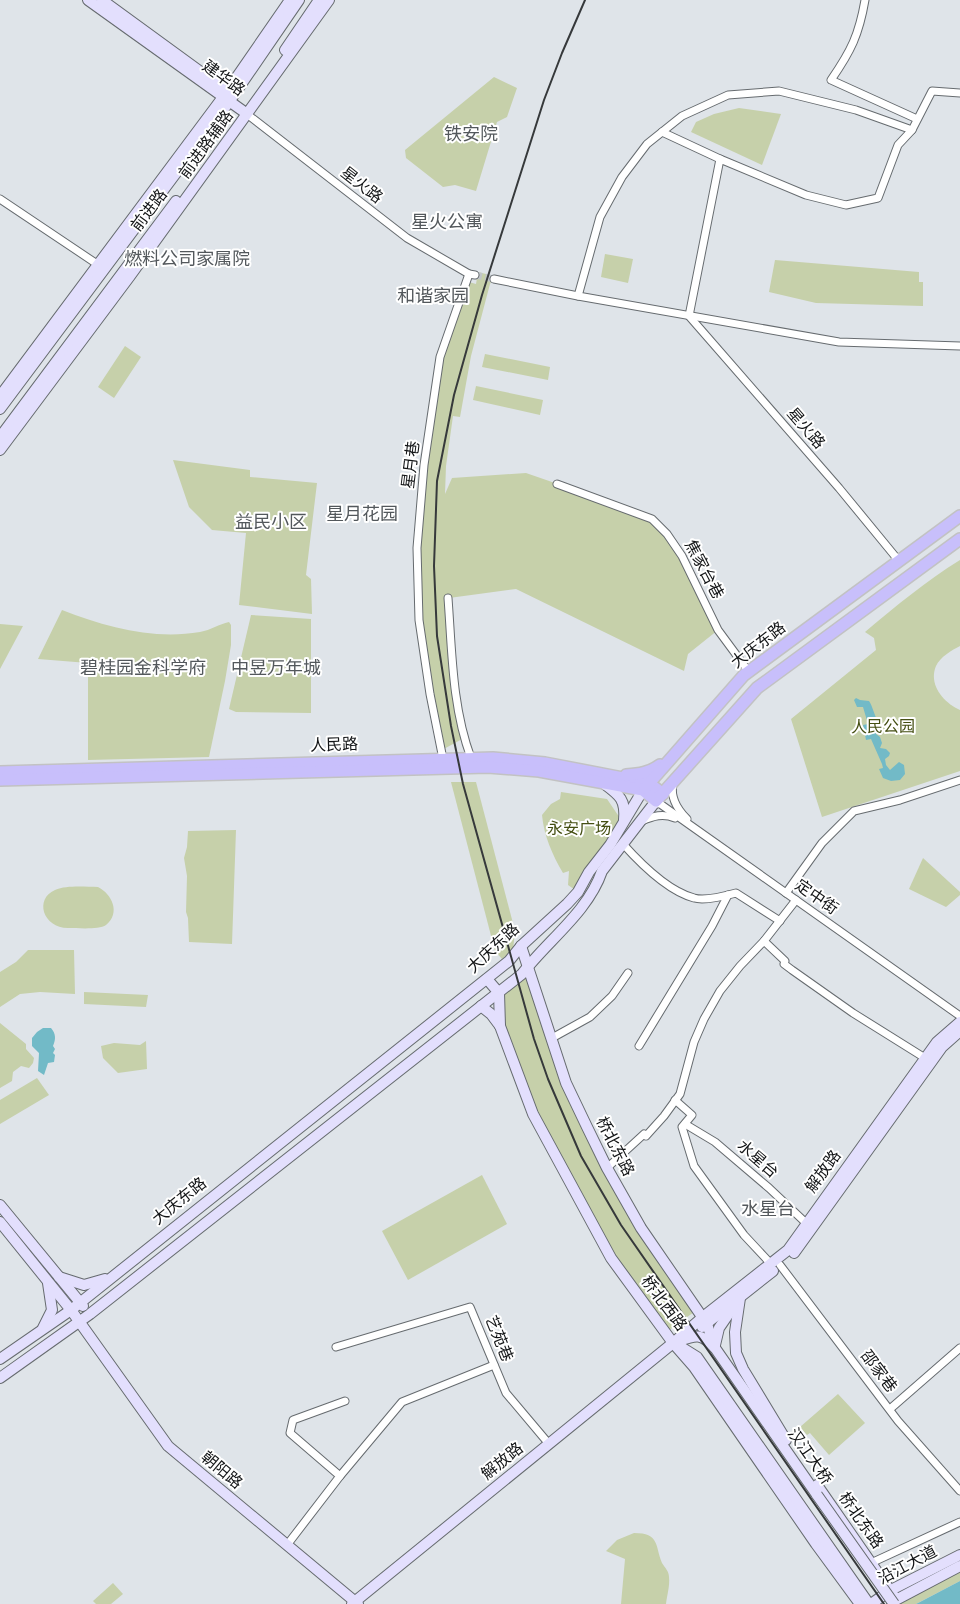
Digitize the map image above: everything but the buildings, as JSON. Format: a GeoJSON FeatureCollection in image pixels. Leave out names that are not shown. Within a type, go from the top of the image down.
{"type":"FeatureCollection","features":[{"type":"Feature","properties":{"kind":"main road","name":"建华路"},"geometry":{"type":"LineString","coordinates":[[88,0],[228,96],[245,113]]}},
{"type":"Feature","properties":{"kind":"main road","name":"建华路"},"geometry":{"type":"LineString","coordinates":[[102,0],[209,83]]}},
{"type":"Feature","properties":{"kind":"main road","name":"前进路辅路"},"geometry":{"type":"LineString","coordinates":[[0,396],[102,266],[213,110],[228,96],[234,82],[290,0]]}},
{"type":"Feature","properties":{"kind":"main road","name":"前进路"},"geometry":{"type":"LineString","coordinates":[[0,409],[102,266],[209,128],[228,96],[251,70],[299,0]]}},
{"type":"Feature","properties":{"kind":"main road","name":"前进路"},"geometry":{"type":"LineString","coordinates":[[0,437],[245,113],[320,0]]}},
{"type":"Feature","properties":{"kind":"main road","name":"前进路辅路"},"geometry":{"type":"LineString","coordinates":[[0,450],[329,0]]}},
{"type":"Feature","properties":{"kind":"main road"},"geometry":{"type":"LineString","coordinates":[[209,128],[215,102],[209,83],[234,82],[251,70]]}},
{"type":"Feature","properties":{"kind":"main road","name":"大庆东路"},"geometry":{"type":"LineString","coordinates":[[0,1359],[71,1310],[509,961],[521,946],[578,892],[589,872],[610,846],[646,786],[744,675],[960,516]]}},
{"type":"Feature","properties":{"kind":"main road","name":"大庆东路"},"geometry":{"type":"LineString","coordinates":[[0,1378],[90,1314],[522,974],[576,914],[598,882],[602,871],[640,822],[757,688],[960,539]]}},
{"type":"Feature","properties":{"kind":"main road"},"geometry":{"type":"LineString","coordinates":[[604,779],[652,771],[673,755]]}},
{"type":"Feature","properties":{"kind":"main road","name":"人民路"},"geometry":{"type":"LineString","coordinates":[[0,772],[493,758],[545,763],[604,779]]}},
{"type":"Feature","properties":{"kind":"main road","name":"人民路"},"geometry":{"type":"LineString","coordinates":[[0,780],[488,767],[539,771],[646,786],[660,798]]}},
{"type":"Feature","properties":{"kind":"main road"},"geometry":{"type":"LineString","coordinates":[[604,779],[620,796],[625,812],[624,824]]}},
{"type":"Feature","properties":{"kind":"main road","name":"桥北东路"},"geometry":{"type":"LineString","coordinates":[[521,946],[566,1083],[607,1168],[641,1228],[705,1320]]}},
{"type":"Feature","properties":{"kind":"main road"},"geometry":{"type":"LineString","coordinates":[[487,979],[499,992]]}},
{"type":"Feature","properties":{"kind":"main road","name":"桥北西路"},"geometry":{"type":"LineString","coordinates":[[499,992],[500,1026],[533,1114],[611,1258],[673,1343],[694,1367],[816,1544],[860,1604]]}},
{"type":"Feature","properties":{"kind":"main road"},"geometry":{"type":"LineString","coordinates":[[481,1006],[491,1014],[500,1026]]}},
{"type":"Feature","properties":{"kind":"main road","name":"解放路"},"geometry":{"type":"LineString","coordinates":[[705,1320],[740,1298],[788,1250],[937,1042],[960,1022]]}},
{"type":"Feature","properties":{"kind":"main road","name":"解放路"},"geometry":{"type":"LineString","coordinates":[[355,1603],[673,1343],[776,1264],[792,1255],[942,1047],[960,1031]]}},
{"type":"Feature","properties":{"kind":"main road"},"geometry":{"type":"LineString","coordinates":[[0,1205],[90,1314],[90,1337]]}},
{"type":"Feature","properties":{"kind":"main road","name":"朝阳路"},"geometry":{"type":"LineString","coordinates":[[0,1222],[71,1310],[168,1446],[355,1603]]}},
{"type":"Feature","properties":{"kind":"main road"},"geometry":{"type":"LineString","coordinates":[[59,1277],[84,1285],[111,1278]]}},
{"type":"Feature","properties":{"kind":"main road"},"geometry":{"type":"LineString","coordinates":[[42,1330],[52,1310],[48,1282]]}},
{"type":"Feature","properties":{"kind":"main road"},"geometry":{"type":"LineString","coordinates":[[715,1348],[719,1328],[740,1298]]}},
{"type":"Feature","properties":{"kind":"main road","name":"桥北东路"},"geometry":{"type":"LineString","coordinates":[[740,1298],[735,1332],[736,1353],[743,1369],[790,1446],[871,1562],[892,1599]]}},
{"type":"Feature","properties":{"kind":"main road","name":"汉江大桥"},"geometry":{"type":"LineString","coordinates":[[705,1320],[715,1348],[892,1599]]}},
{"type":"Feature","properties":{"kind":"main road"},"geometry":{"type":"LineString","coordinates":[[673,1343],[694,1335],[706,1339],[715,1348]]}},
{"type":"Feature","properties":{"kind":"main road"},"geometry":{"type":"LineString","coordinates":[[673,1343],[697,1357],[870,1604]]}},
{"type":"Feature","properties":{"kind":"main road","name":"沿江大道"},"geometry":{"type":"LineString","coordinates":[[892,1599],[960,1555]]}},
{"type":"Feature","properties":{"kind":"main road","name":"沿江大道"},"geometry":{"type":"LineString","coordinates":[[870,1604],[892,1599],[960,1566]]}},
{"type":"Feature","properties":{"kind":"street"},"geometry":{"type":"LineString","coordinates":[[865,0],[861,23],[850,53],[831,80],[917,119]]}},
{"type":"Feature","properties":{"kind":"street"},"geometry":{"type":"LineString","coordinates":[[578,296],[600,217],[622,177],[646,144],[682,116],[728,95],[779,91],[856,110],[912,130]]}},
{"type":"Feature","properties":{"kind":"street"},"geometry":{"type":"LineString","coordinates":[[662,132],[806,195],[846,205],[878,198],[898,145],[912,130],[932,92],[960,93]]}},
{"type":"Feature","properties":{"kind":"street","name":"星火路"},"geometry":{"type":"LineString","coordinates":[[245,113],[406,238],[472,274]]}},
{"type":"Feature","properties":{"kind":"street"},"geometry":{"type":"LineString","coordinates":[[689,316],[720,158]]}},
{"type":"Feature","properties":{"kind":"street"},"geometry":{"type":"LineString","coordinates":[[0,199],[102,266]]}},
{"type":"Feature","properties":{"kind":"street","name":"星月巷"},"geometry":{"type":"LineString","coordinates":[[443,759],[430,694],[419,620],[417,548],[424,465],[440,357],[472,274]]}},
{"type":"Feature","properties":{"kind":"street"},"geometry":{"type":"LineString","coordinates":[[494,279],[578,296],[839,342],[960,346]]}},
{"type":"Feature","properties":{"kind":"street","name":"星火路"},"geometry":{"type":"LineString","coordinates":[[689,316],[839,488],[899,561]]}},
{"type":"Feature","properties":{"kind":"street","name":"焦家台巷"},"geometry":{"type":"LineString","coordinates":[[557,484],[652,518],[667,534],[682,556],[718,630],[749,672]]}},
{"type":"Feature","properties":{"kind":"street"},"geometry":{"type":"LineString","coordinates":[[448,598],[456,697],[465,742],[471,758]]}},
{"type":"Feature","properties":{"kind":"street"},"geometry":{"type":"LineString","coordinates":[[786,893],[822,844],[854,811],[900,800],[960,780]]}},
{"type":"Feature","properties":{"kind":"street"},"geometry":{"type":"LineString","coordinates":[[673,783],[672,790],[677,809],[697,830]]}},
{"type":"Feature","properties":{"kind":"street","name":"定中街"},"geometry":{"type":"LineString","coordinates":[[660,798],[697,830],[960,1016]]}},
{"type":"Feature","properties":{"kind":"street"},"geometry":{"type":"LineString","coordinates":[[640,822],[653,815],[669,816],[697,830]]}},
{"type":"Feature","properties":{"kind":"street"},"geometry":{"type":"LineString","coordinates":[[623,844],[640,862],[666,884],[694,898],[736,893],[780,921]]}},
{"type":"Feature","properties":{"kind":"street"},"geometry":{"type":"LineString","coordinates":[[640,1046],[712,926],[728,895]]}},
{"type":"Feature","properties":{"kind":"street"},"geometry":{"type":"LineString","coordinates":[[607,1168],[644,1134],[646,1136],[680,1094],[694,1042],[704,1019],[720,991],[796,900]]}},
{"type":"Feature","properties":{"kind":"street"},"geometry":{"type":"LineString","coordinates":[[764,940],[786,961],[784,964],[792,970],[852,1013],[925,1058]]}},
{"type":"Feature","properties":{"kind":"street"},"geometry":{"type":"LineString","coordinates":[[552,1038],[590,1017],[612,996],[628,973]]}},
{"type":"Feature","properties":{"kind":"street","name":"邵家巷"},"geometry":{"type":"LineString","coordinates":[[675,1100],[692,1114],[682,1127],[694,1166],[744,1235],[776,1264],[890,1410],[960,1491]]}},
{"type":"Feature","properties":{"kind":"street","name":"水星台"},"geometry":{"type":"LineString","coordinates":[[684,1124],[715,1142],[769,1188],[806,1223]]}},
{"type":"Feature","properties":{"kind":"street","name":"艺苑巷"},"geometry":{"type":"LineString","coordinates":[[336,1347],[470,1307],[506,1393],[549,1444]]}},
{"type":"Feature","properties":{"kind":"street"},"geometry":{"type":"LineString","coordinates":[[890,1410],[960,1348]]}},
{"type":"Feature","properties":{"kind":"street"},"geometry":{"type":"LineString","coordinates":[[287,1545],[340,1476],[402,1402],[494,1364]]}},
{"type":"Feature","properties":{"kind":"street"},"geometry":{"type":"LineString","coordinates":[[340,1476],[290,1434],[294,1420],[345,1401]]}},
{"type":"Feature","properties":{"kind":"street"},"geometry":{"type":"LineString","coordinates":[[871,1562],[960,1522]]}},
{"type":"Feature","properties":{"kind":"green space"},"geometry":{"type":"Polygon","coordinates":[[[494,77],[517,88],[507,117],[497,122],[476,191],[455,185],[443,187],[406,158],[405,150],[494,77]]]}},
{"type":"Feature","properties":{"kind":"green space"},"geometry":{"type":"Polygon","coordinates":[[[739,108],[781,114],[762,165],[691,132],[696,122],[714,114],[739,108]]]}},
{"type":"Feature","properties":{"kind":"green space"},"geometry":{"type":"Polygon","coordinates":[[[605,254],[633,259],[628,283],[601,277],[605,254]]]}},
{"type":"Feature","properties":{"kind":"green space"},"geometry":{"type":"Polygon","coordinates":[[[775,260],[919,272],[919,282],[923,282],[923,306],[816,303],[769,292],[775,260]]]}},
{"type":"Feature","properties":{"kind":"green space"},"geometry":{"type":"Polygon","coordinates":[[[478,272],[494,276],[490,284],[471,356],[460,417],[453,416],[446,466],[445,494],[452,478],[526,473],[652,519],[682,556],[718,630],[688,654],[684,671],[516,589],[449,598],[456,697],[464,738],[442,750],[419,620],[417,548],[442,357],[469,282],[476,284],[478,272]]]}},
{"type":"Feature","properties":{"kind":"green space"},"geometry":{"type":"Polygon","coordinates":[[[125,346],[141,357],[114,398],[98,387],[125,346]]]}},
{"type":"Feature","properties":{"kind":"green space"},"geometry":{"type":"Polygon","coordinates":[[[485,354],[550,367],[548,380],[482,367],[485,354]]]}},
{"type":"Feature","properties":{"kind":"green space"},"geometry":{"type":"Polygon","coordinates":[[[476,386],[543,400],[540,415],[473,400],[476,386]]]}},
{"type":"Feature","properties":{"kind":"green space"},"geometry":{"type":"Polygon","coordinates":[[[173,460],[250,470],[250,477],[317,483],[306,575],[311,579],[312,614],[239,605],[246,533],[212,530],[189,507],[173,460]]]}},
{"type":"Feature","properties":{"kind":"green space","name":"人民公园"},"geometry":{"type":"Polygon","coordinates":[[[960,560],[960,646],[940,660],[936,666],[934,680],[943,698],[960,710],[960,771],[822,817],[791,719],[876,650],[874,638],[865,632],[923,585],[960,560]]]}},
{"type":"Feature","properties":{"kind":"green space"},"geometry":{"type":"Polygon","coordinates":[[[62,610],[113,627],[147,633],[182,634],[200,632],[229,622],[231,625],[231,645],[209,757],[88,760],[88,663],[38,659],[62,610]]]}},
{"type":"Feature","properties":{"kind":"green space"},"geometry":{"type":"Polygon","coordinates":[[[251,615],[311,619],[311,713],[236,712],[229,709],[251,615]]]}},
{"type":"Feature","properties":{"kind":"green space"},"geometry":{"type":"Polygon","coordinates":[[[0,624],[23,626],[0,669],[0,624]]]}},
{"type":"Feature","properties":{"kind":"green space"},"geometry":{"type":"Polygon","coordinates":[[[451,782],[476,782],[515,931],[513,950],[502,959],[495,951],[451,782]]]}},
{"type":"Feature","properties":{"kind":"green space","name":"永安广场"},"geometry":{"type":"Polygon","coordinates":[[[561,792],[607,799],[624,824],[578,892],[568,885],[569,871],[563,873],[559,866],[549,845],[543,823],[542,815],[551,804],[560,799],[561,792]]]}},
{"type":"Feature","properties":{"kind":"green space"},"geometry":{"type":"Polygon","coordinates":[[[236,830],[232,944],[189,942],[186,912],[187,876],[184,858],[188,831],[236,830]]]}},
{"type":"Feature","properties":{"kind":"green space"},"geometry":{"type":"Polygon","coordinates":[[[923,858],[960,892],[960,895],[946,907],[909,889],[923,858]]]}},
{"type":"Feature","properties":{"kind":"green space"},"geometry":{"type":"Polygon","coordinates":[[[70,887],[98,887],[111,899],[114,910],[111,920],[103,927],[59,927],[47,918],[43,906],[49,894],[55,890],[70,887]]]}},
{"type":"Feature","properties":{"kind":"green space"},"geometry":{"type":"Polygon","coordinates":[[[28,950],[74,950],[75,994],[40,992],[20,994],[0,1007],[0,972],[16,962],[28,950]]]}},
{"type":"Feature","properties":{"kind":"green space"},"geometry":{"type":"Polygon","coordinates":[[[527,967],[549,1031],[607,1168],[694,1312],[668,1331],[612,1260],[533,1114],[500,1026],[499,993],[527,967]]]}},
{"type":"Feature","properties":{"kind":"green space"},"geometry":{"type":"Polygon","coordinates":[[[84,992],[148,995],[146,1007],[84,1004],[84,992]]]}},
{"type":"Feature","properties":{"kind":"green space"},"geometry":{"type":"Polygon","coordinates":[[[0,1023],[26,1044],[26,1049],[34,1058],[29,1068],[21,1066],[13,1072],[12,1081],[0,1088],[0,1023]]]}},
{"type":"Feature","properties":{"kind":"green space"},"geometry":{"type":"Polygon","coordinates":[[[146,1041],[147,1069],[118,1073],[103,1058],[101,1046],[114,1043],[140,1045],[146,1041]]]}},
{"type":"Feature","properties":{"kind":"green space"},"geometry":{"type":"Polygon","coordinates":[[[37,1078],[49,1095],[0,1124],[0,1100],[37,1078]]]}},
{"type":"Feature","properties":{"kind":"green space"},"geometry":{"type":"Polygon","coordinates":[[[482,1175],[507,1224],[408,1280],[382,1231],[482,1175]]]}},
{"type":"Feature","properties":{"kind":"green space"},"geometry":{"type":"Polygon","coordinates":[[[838,1394],[865,1423],[829,1455],[810,1433],[807,1435],[800,1427],[838,1394]]]}},
{"type":"Feature","properties":{"kind":"green space"},"geometry":{"type":"Polygon","coordinates":[[[634,1533],[648,1535],[655,1542],[662,1563],[669,1575],[666,1604],[621,1604],[625,1559],[606,1551],[617,1540],[634,1533]]]}},
{"type":"Feature","properties":{"kind":"green space"},"geometry":{"type":"Polygon","coordinates":[[[960,1565],[960,1581],[916,1604],[889,1604],[960,1565]]]}},
{"type":"Feature","properties":{"kind":"green space"},"geometry":{"type":"Polygon","coordinates":[[[113,1583],[123,1594],[111,1604],[96,1604],[93,1601],[113,1583]]]}},
{"type":"Feature","properties":{"kind":"water"},"geometry":{"type":"Polygon","coordinates":[[[856,698],[869,701],[872,706],[878,721],[873,722],[872,725],[876,730],[876,734],[880,737],[882,743],[880,748],[886,749],[890,753],[885,759],[886,765],[890,770],[899,762],[904,765],[905,774],[900,780],[891,781],[883,778],[879,769],[883,768],[882,764],[871,739],[866,740],[863,725],[868,724],[863,707],[857,707],[854,700],[856,698]]]}},
{"type":"Feature","properties":{"kind":"water"},"geometry":{"type":"Polygon","coordinates":[[[43,1028],[51,1028],[55,1037],[53,1046],[55,1049],[53,1053],[55,1055],[54,1062],[48,1063],[44,1075],[38,1071],[39,1053],[32,1046],[32,1038],[43,1028]]]}},
{"type":"Feature","properties":{"kind":"water"},"geometry":{"type":"Polygon","coordinates":[[[960,1581],[960,1604],[916,1604],[920,1602],[960,1581]]]}},
{"type":"Feature","properties":{"kind":"tunnel"},"geometry":{"type":"LineString","coordinates":[[475,275],[494,279]]}},
{"type":"Feature","properties":{"kind":"railway"},"geometry":{"type":"LineString","coordinates":[[585,0],[544,100],[482,295],[454,395],[437,481],[434,566],[437,636],[451,726],[463,784],[534,1039],[548,1079],[581,1156],[621,1225],[884,1604]]}},
{"type":"Feature","properties":{"kind":"district","name":"铁安院"},"geometry":{"type":"Point","coordinates":[471,135]}},
{"type":"Feature","properties":{"kind":"district","name":"星火公寓"},"geometry":{"type":"Point","coordinates":[447,223]}},
{"type":"Feature","properties":{"kind":"district","name":"燃料公司家属院"},"geometry":{"type":"Point","coordinates":[187,260]}},
{"type":"Feature","properties":{"kind":"district","name":"和谐家园"},"geometry":{"type":"Point","coordinates":[433,297]}},
{"type":"Feature","properties":{"kind":"district","name":"星月花园"},"geometry":{"type":"Point","coordinates":[362,515]}},
{"type":"Feature","properties":{"kind":"district","name":"益民小区"},"geometry":{"type":"Point","coordinates":[271,523]}},
{"type":"Feature","properties":{"kind":"district","name":"碧桂园金科学府"},"geometry":{"type":"Point","coordinates":[143,669]}},
{"type":"Feature","properties":{"kind":"district","name":"中昱万年城"},"geometry":{"type":"Point","coordinates":[276,669]}},
{"type":"Feature","properties":{"kind":"district","name":"水星台"},"geometry":{"type":"Point","coordinates":[768,1210]}}]}
